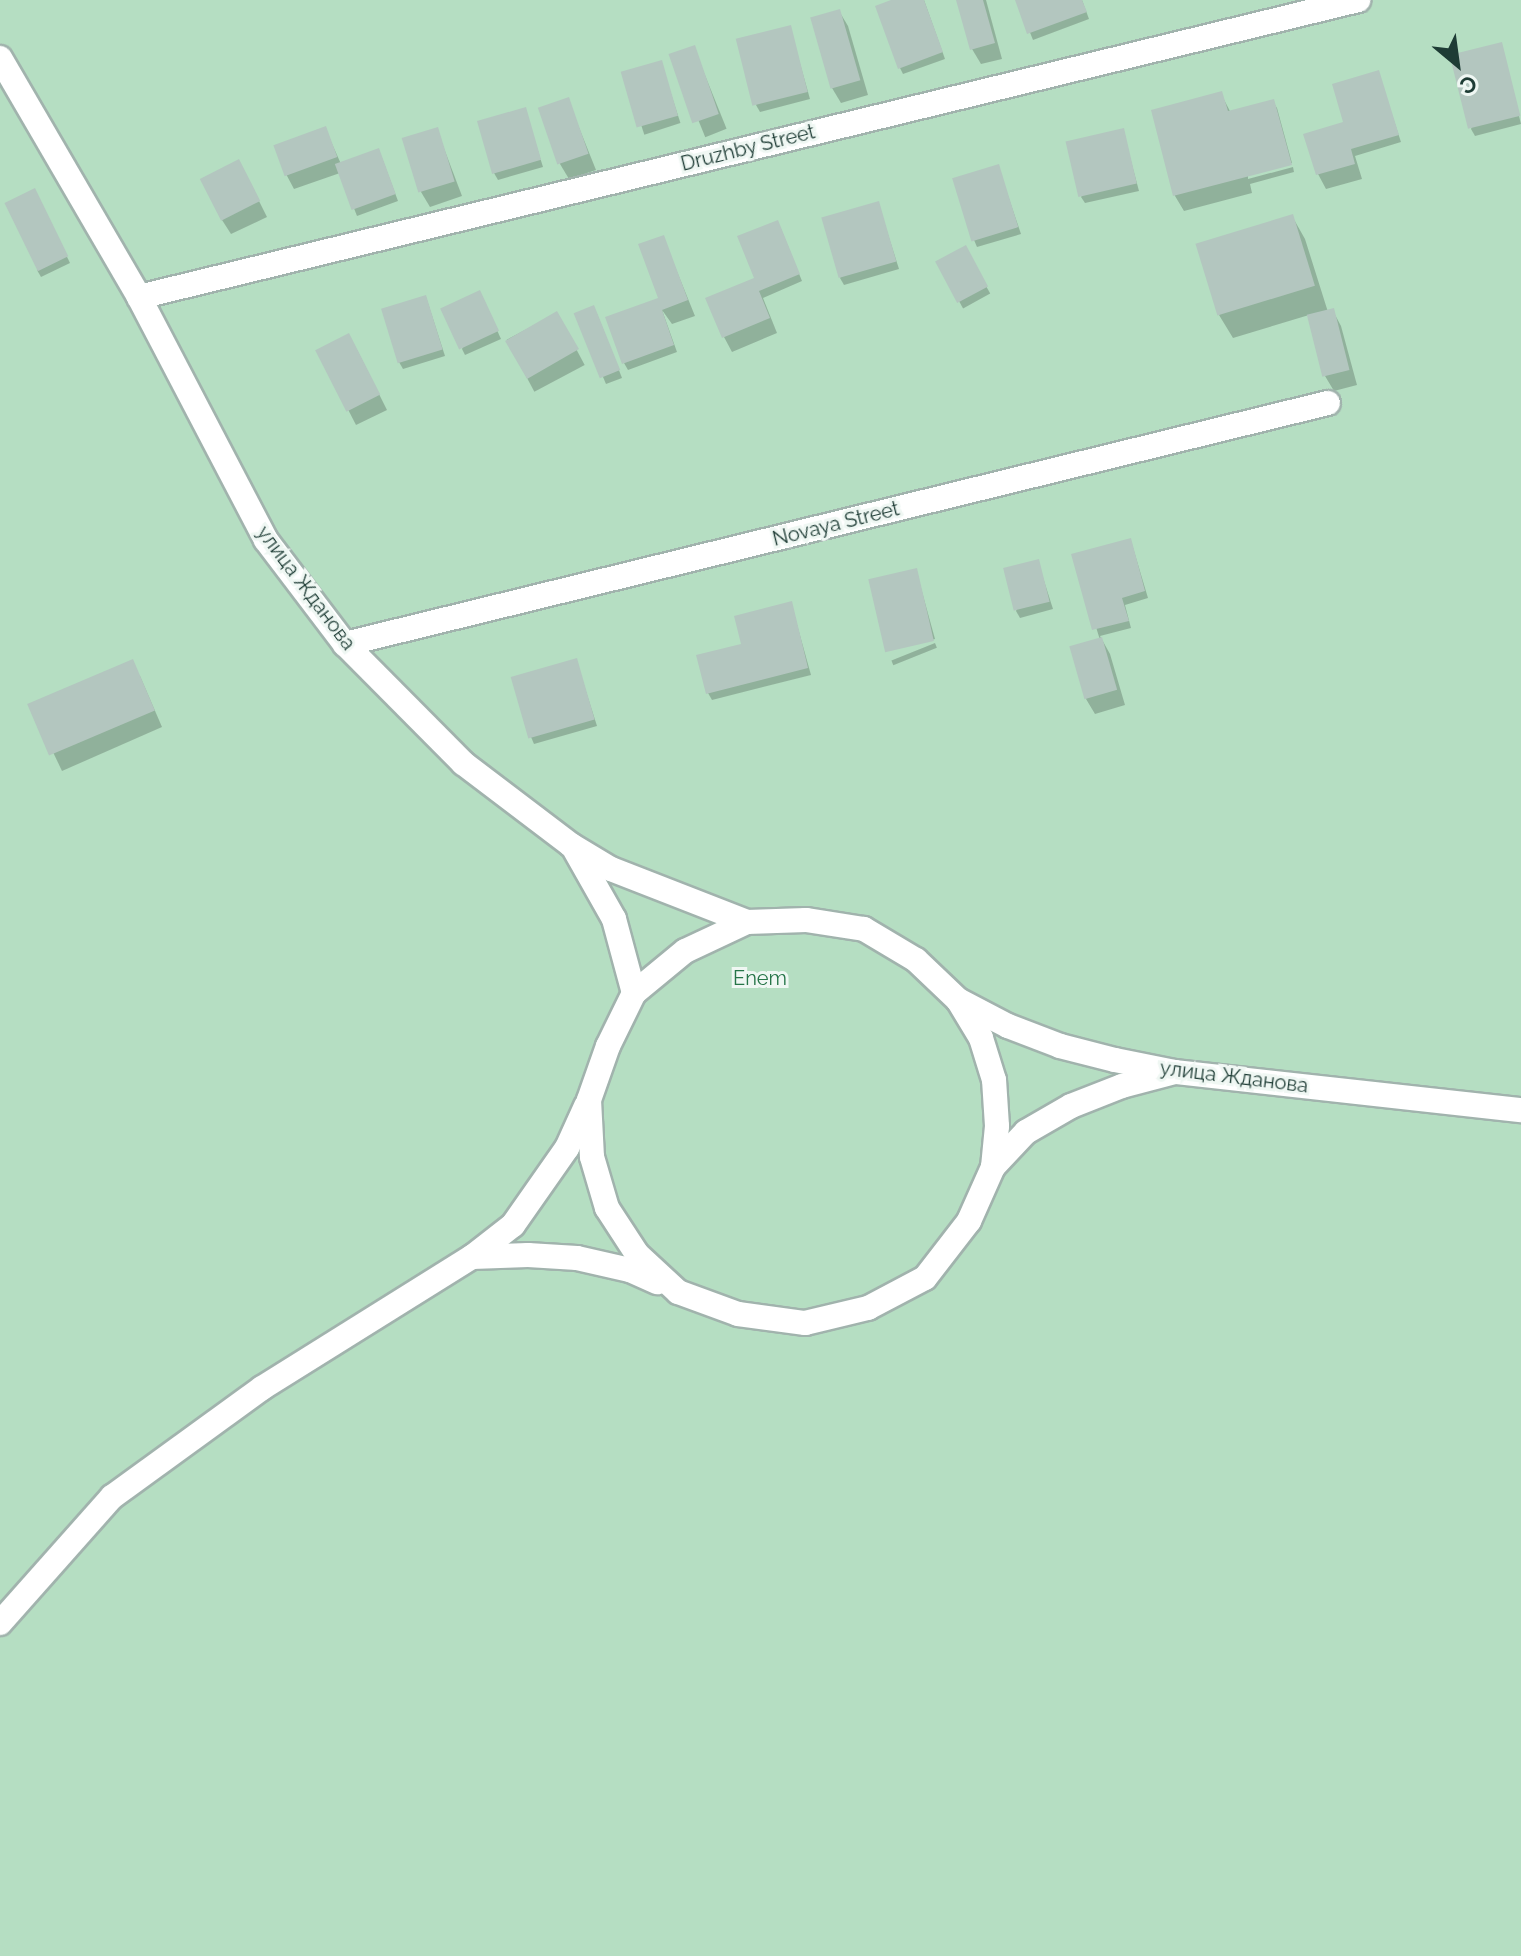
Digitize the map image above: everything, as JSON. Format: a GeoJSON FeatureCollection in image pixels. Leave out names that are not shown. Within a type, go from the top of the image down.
{"type":"FeatureCollection","features":[{"type":"Feature","properties":{"kind":"street","name":"Druzhby Street"},"geometry":{"type":"LineString","coordinates":[[139,297],[1358,0]]}},
{"type":"Feature","properties":{"kind":"street","name":"улица Жданова"},"geometry":{"type":"LineString","coordinates":[[0,58],[139,297],[266,540],[345,644],[463,763],[571,845],[611,869],[747,922]]}},
{"type":"Feature","properties":{"kind":"street","name":"Novaya Street"},"geometry":{"type":"LineString","coordinates":[[345,644],[1328,403]]}},
{"type":"Feature","properties":{"kind":"street"},"geometry":{"type":"LineString","coordinates":[[571,845],[614,919],[634,993]]}},
{"type":"Feature","properties":{"kind":"street","name":"улица Жданова"},"geometry":{"type":"LineString","coordinates":[[806,920],[864,929],[916,960],[958,1000],[981,1038],[994,1080],[997,1126],[993,1167],[969,1221],[925,1278],[868,1308],[805,1323],[738,1314],[678,1292],[637,1254],[607,1208],[592,1157],[589,1100],[608,1046],[634,993],[685,951],[747,922],[806,920]]}},
{"type":"Feature","properties":{"kind":"street","name":"улица Жданова"},"geometry":{"type":"LineString","coordinates":[[958,1000],[1008,1026],[1060,1046],[1175,1072],[1521,1110]]}},
{"type":"Feature","properties":{"kind":"street"},"geometry":{"type":"LineString","coordinates":[[993,1167],[1026,1132],[1071,1106],[1122,1086],[1175,1072]]}},
{"type":"Feature","properties":{"kind":"street"},"geometry":{"type":"LineString","coordinates":[[0,1623],[112,1497],[262,1388],[472,1257],[513,1225],[567,1148],[589,1100]]}},
{"type":"Feature","properties":{"kind":"street"},"geometry":{"type":"LineString","coordinates":[[472,1257],[528,1255],[577,1258],[630,1270],[678,1292]]}},
{"type":"Feature","properties":{"kind":"green space","name":"Enem"},"geometry":{"type":"Polygon","coordinates":[[[0,0],[1521,0],[1521,1956],[0,1956],[0,0]]]}},
{"type":"Feature","properties":{"kind":"building"},"geometry":{"type":"Polygon","coordinates":[[[891,0],[924,0],[943,52],[898,69],[875,6],[891,0]]]}},
{"type":"Feature","properties":{"kind":"building"},"geometry":{"type":"Polygon","coordinates":[[[956,0],[983,0],[995,43],[970,50],[956,0]]]}},
{"type":"Feature","properties":{"kind":"building"},"geometry":{"type":"Polygon","coordinates":[[[1015,0],[1082,0],[1087,12],[1027,34],[1015,0]]]}},
{"type":"Feature","properties":{"kind":"building"},"geometry":{"type":"Polygon","coordinates":[[[840,9],[860,80],[831,89],[810,18],[840,9]]]}},
{"type":"Feature","properties":{"kind":"building"},"geometry":{"type":"Polygon","coordinates":[[[791,25],[808,92],[752,106],[736,39],[791,25]]]}},
{"type":"Feature","properties":{"kind":"building"},"geometry":{"type":"Polygon","coordinates":[[[1502,42],[1520,116],[1468,129],[1450,55],[1502,42]]]}},
{"type":"Feature","properties":{"kind":"building"},"geometry":{"type":"Polygon","coordinates":[[[695,45],[719,114],[692,123],[669,54],[695,45]]]}},
{"type":"Feature","properties":{"kind":"building"},"geometry":{"type":"Polygon","coordinates":[[[662,60],[678,116],[637,128],[621,72],[662,60]]]}},
{"type":"Feature","properties":{"kind":"building"},"geometry":{"type":"Polygon","coordinates":[[[1379,70],[1399,135],[1351,149],[1355,164],[1316,175],[1303,134],[1343,122],[1332,84],[1379,70]]]}},
{"type":"Feature","properties":{"kind":"building"},"geometry":{"type":"Polygon","coordinates":[[[1222,91],[1228,111],[1274,99],[1292,165],[1173,196],[1151,110],[1222,91]]]}},
{"type":"Feature","properties":{"kind":"building"},"geometry":{"type":"Polygon","coordinates":[[[569,97],[589,154],[557,164],[538,108],[569,97]]]}},
{"type":"Feature","properties":{"kind":"building"},"geometry":{"type":"Polygon","coordinates":[[[526,107],[541,160],[492,174],[477,121],[526,107]]]}},
{"type":"Feature","properties":{"kind":"building"},"geometry":{"type":"Polygon","coordinates":[[[326,126],[337,157],[285,176],[273,145],[326,126]]]}},
{"type":"Feature","properties":{"kind":"building"},"geometry":{"type":"Polygon","coordinates":[[[438,127],[455,182],[418,193],[402,138],[438,127]]]}},
{"type":"Feature","properties":{"kind":"building"},"geometry":{"type":"Polygon","coordinates":[[[1124,128],[1137,184],[1078,197],[1066,141],[1124,128]]]}},
{"type":"Feature","properties":{"kind":"building"},"geometry":{"type":"Polygon","coordinates":[[[379,148],[396,194],[352,210],[335,164],[379,148]]]}},
{"type":"Feature","properties":{"kind":"building"},"geometry":{"type":"Polygon","coordinates":[[[239,159],[260,201],[221,221],[200,179],[239,159]]]}},
{"type":"Feature","properties":{"kind":"building"},"geometry":{"type":"Polygon","coordinates":[[[999,164],[1018,227],[971,241],[952,178],[999,164]]]}},
{"type":"Feature","properties":{"kind":"building"},"geometry":{"type":"Polygon","coordinates":[[[35,188],[68,256],[38,271],[4,203],[35,188]]]}},
{"type":"Feature","properties":{"kind":"building"},"geometry":{"type":"Polygon","coordinates":[[[879,201],[896,262],[839,278],[821,218],[879,201]]]}},
{"type":"Feature","properties":{"kind":"building"},"geometry":{"type":"Polygon","coordinates":[[[1293,214],[1315,286],[1217,316],[1195,244],[1293,214]]]}},
{"type":"Feature","properties":{"kind":"building"},"geometry":{"type":"Polygon","coordinates":[[[778,220],[800,274],[759,291],[770,318],[722,338],[705,298],[754,278],[737,236],[778,220]]]}},
{"type":"Feature","properties":{"kind":"building"},"geometry":{"type":"Polygon","coordinates":[[[664,235],[688,300],[662,310],[674,345],[622,364],[605,317],[658,298],[638,244],[664,235]]]}},
{"type":"Feature","properties":{"kind":"building"},"geometry":{"type":"Polygon","coordinates":[[[966,245],[988,286],[957,303],[935,261],[966,245]]]}},
{"type":"Feature","properties":{"kind":"building"},"geometry":{"type":"Polygon","coordinates":[[[480,290],[499,331],[459,349],[440,309],[480,290]]]}},
{"type":"Feature","properties":{"kind":"building"},"geometry":{"type":"Polygon","coordinates":[[[426,295],[443,350],[398,363],[381,309],[426,295]]]}},
{"type":"Feature","properties":{"kind":"building"},"geometry":{"type":"Polygon","coordinates":[[[594,305],[620,370],[600,378],[574,313],[594,305]]]}},
{"type":"Feature","properties":{"kind":"building"},"geometry":{"type":"Polygon","coordinates":[[[1334,308],[1349,370],[1322,377],[1307,315],[1334,308]]]}},
{"type":"Feature","properties":{"kind":"building"},"geometry":{"type":"Polygon","coordinates":[[[557,311],[579,349],[527,379],[505,341],[557,311]]]}},
{"type":"Feature","properties":{"kind":"building"},"geometry":{"type":"Polygon","coordinates":[[[349,333],[380,394],[346,412],[315,350],[349,333]]]}},
{"type":"Feature","properties":{"kind":"building"},"geometry":{"type":"Polygon","coordinates":[[[1131,538],[1145,591],[1122,598],[1129,621],[1092,630],[1071,554],[1131,538]]]}},
{"type":"Feature","properties":{"kind":"building"},"geometry":{"type":"Polygon","coordinates":[[[1039,559],[1050,602],[1014,611],[1003,568],[1039,559]]]}},
{"type":"Feature","properties":{"kind":"building"},"geometry":{"type":"Polygon","coordinates":[[[917,568],[934,641],[885,652],[868,579],[917,568]]]}},
{"type":"Feature","properties":{"kind":"building"},"geometry":{"type":"Polygon","coordinates":[[[792,601],[808,668],[706,694],[696,655],[741,644],[734,616],[792,601]]]}},
{"type":"Feature","properties":{"kind":"building"},"geometry":{"type":"Polygon","coordinates":[[[1102,637],[1117,690],[1084,699],[1069,646],[1102,637]]]}},
{"type":"Feature","properties":{"kind":"building"},"geometry":{"type":"Polygon","coordinates":[[[577,658],[595,720],[528,739],[511,677],[577,658]]]}},
{"type":"Feature","properties":{"kind":"building"},"geometry":{"type":"Polygon","coordinates":[[[133,659],[155,711],[49,755],[27,704],[133,659]]]}}]}
